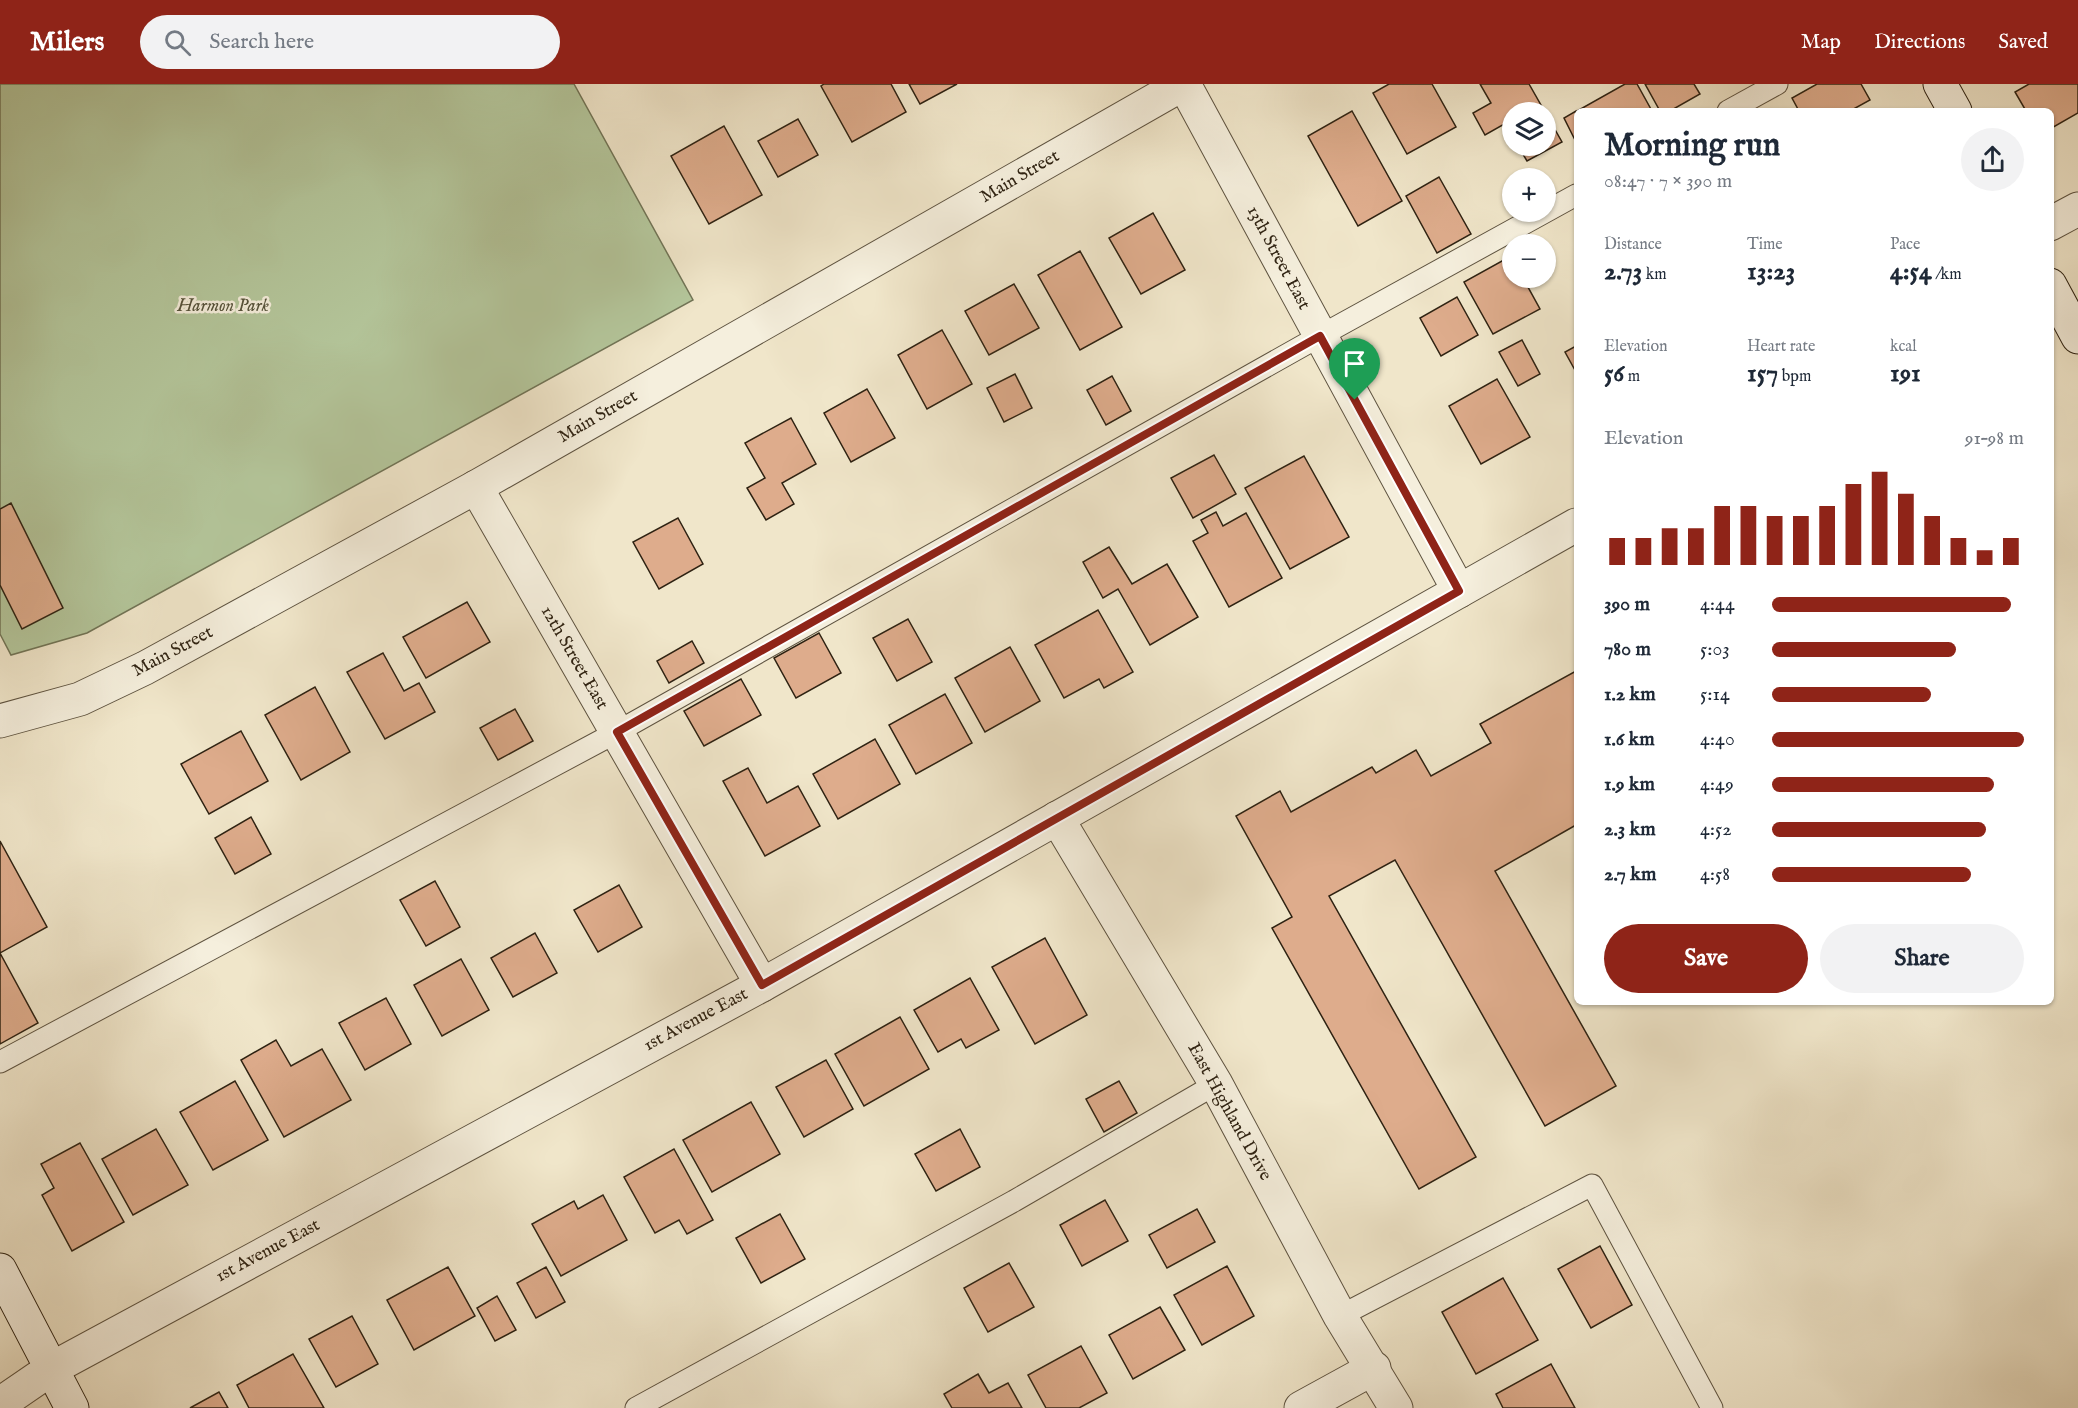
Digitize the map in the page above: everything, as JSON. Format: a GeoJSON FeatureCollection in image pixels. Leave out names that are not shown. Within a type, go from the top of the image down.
{"type":"FeatureCollection","features":[{"type":"Feature","properties":{"kind":"street","name":"13th Street East"},"geometry":{"type":"LineString","coordinates":[[1183,84],[1459,591]]}},
{"type":"Feature","properties":{"kind":"street","name":"Main Street"},"geometry":{"type":"LineString","coordinates":[[0,721],[80,699],[145,668],[476,487],[1183,84]]}},
{"type":"Feature","properties":{"kind":"street"},"geometry":{"type":"LineString","coordinates":[[1940,84],[1953,108]]}},
{"type":"Feature","properties":{"kind":"street"},"geometry":{"type":"LineString","coordinates":[[2054,222],[2078,209]]}},
{"type":"Feature","properties":{"kind":"street"},"geometry":{"type":"LineString","coordinates":[[2054,293],[2078,338]]}},
{"type":"Feature","properties":{"kind":"street","name":"12th Street East"},"geometry":{"type":"LineString","coordinates":[[476,487],[762,985]]}},
{"type":"Feature","properties":{"kind":"street","name":"1st Avenue East"},"geometry":{"type":"LineString","coordinates":[[0,1404],[51,1369],[762,985],[1574,526]]}},
{"type":"Feature","properties":{"kind":"street","name":"East Highland Drive"},"geometry":{"type":"LineString","coordinates":[[1058,818],[1216,1084],[1340,1316],[1374,1368],[1396,1408]]}},
{"type":"Feature","properties":{"kind":"street"},"geometry":{"type":"LineString","coordinates":[[0,1270],[72,1408]]}},
{"type":"Feature","properties":{"kind":"street"},"geometry":{"type":"LineString","coordinates":[[1301,1408],[1374,1368]]}},
{"type":"Feature","properties":{"kind":"lane"},"geometry":{"type":"LineString","coordinates":[[1733,108],[1777,84]]}},
{"type":"Feature","properties":{"kind":"lane"},"geometry":{"type":"LineString","coordinates":[[0,1062],[617,732],[1320,336],[1574,196]]}},
{"type":"Feature","properties":{"kind":"lane"},"geometry":{"type":"LineString","coordinates":[[636,1408],[1014,1201],[1216,1084]]}},
{"type":"Feature","properties":{"kind":"lane"},"geometry":{"type":"LineString","coordinates":[[1340,1316],[1592,1185],[1712,1408]]}},
{"type":"Feature","properties":{"kind":"green space","name":"Harmon Park"},"geometry":{"type":"Polygon","coordinates":[[[0,84],[574,84],[693,300],[87,633],[11,655],[0,634],[0,84]]]}},
{"type":"Feature","properties":{"kind":"building"},"geometry":{"type":"Polygon","coordinates":[[[824,84],[891,84],[906,112],[852,142],[821,86],[824,84]]]}},
{"type":"Feature","properties":{"kind":"building"},"geometry":{"type":"Polygon","coordinates":[[[909,84],[957,84],[920,104],[909,84]]]}},
{"type":"Feature","properties":{"kind":"building"},"geometry":{"type":"Polygon","coordinates":[[[1389,84],[1432,84],[1456,127],[1407,154],[1373,93],[1389,84]]]}},
{"type":"Feature","properties":{"kind":"building"},"geometry":{"type":"Polygon","coordinates":[[[1480,84],[1529,84],[1539,102],[1502,102],[1502,125],[1485,135],[1473,113],[1491,103],[1480,84]]]}},
{"type":"Feature","properties":{"kind":"building"},"geometry":{"type":"Polygon","coordinates":[[[1625,84],[1637,84],[1650,108],[1582,108],[1625,84]]]}},
{"type":"Feature","properties":{"kind":"building"},"geometry":{"type":"Polygon","coordinates":[[[1645,84],[1694,84],[1700,94],[1675,108],[1658,108],[1645,84]]]}},
{"type":"Feature","properties":{"kind":"building"},"geometry":{"type":"Polygon","coordinates":[[[1817,84],[1861,84],[1870,100],[1855,108],[1797,108],[1792,98],[1817,84]]]}},
{"type":"Feature","properties":{"kind":"building"},"geometry":{"type":"Polygon","coordinates":[[[2029,84],[2078,84],[2078,113],[2054,127],[2054,108],[2024,108],[2015,92],[2029,84]]]}},
{"type":"Feature","properties":{"kind":"building"},"geometry":{"type":"Polygon","coordinates":[[[1352,111],[1402,201],[1358,226],[1308,136],[1352,111]]]}},
{"type":"Feature","properties":{"kind":"building"},"geometry":{"type":"Polygon","coordinates":[[[1574,112],[1574,138],[1564,118],[1574,112]]]}},
{"type":"Feature","properties":{"kind":"building"},"geometry":{"type":"Polygon","coordinates":[[[798,119],[818,155],[778,177],[758,141],[798,119]]]}},
{"type":"Feature","properties":{"kind":"building"},"geometry":{"type":"Polygon","coordinates":[[[724,126],[762,195],[709,224],[671,156],[724,126]]]}},
{"type":"Feature","properties":{"kind":"building"},"geometry":{"type":"Polygon","coordinates":[[[1556,131],[1562,142],[1556,145],[1556,131]]]}},
{"type":"Feature","properties":{"kind":"building"},"geometry":{"type":"Polygon","coordinates":[[[1524,156],[1536,156],[1527,161],[1524,156]]]}},
{"type":"Feature","properties":{"kind":"building"},"geometry":{"type":"Polygon","coordinates":[[[1439,177],[1471,234],[1437,253],[1406,196],[1439,177]]]}},
{"type":"Feature","properties":{"kind":"building"},"geometry":{"type":"Polygon","coordinates":[[[1153,213],[1185,270],[1141,294],[1109,238],[1153,213]]]}},
{"type":"Feature","properties":{"kind":"building"},"geometry":{"type":"Polygon","coordinates":[[[1080,251],[1122,327],[1080,350],[1038,275],[1080,251]]]}},
{"type":"Feature","properties":{"kind":"building"},"geometry":{"type":"Polygon","coordinates":[[[1502,261],[1502,288],[1528,288],[1540,309],[1493,334],[1464,282],[1502,261]]]}},
{"type":"Feature","properties":{"kind":"building"},"geometry":{"type":"Polygon","coordinates":[[[1014,284],[1039,328],[989,355],[965,311],[1014,284]]]}},
{"type":"Feature","properties":{"kind":"building"},"geometry":{"type":"Polygon","coordinates":[[[1457,297],[1478,335],[1441,356],[1420,318],[1457,297]]]}},
{"type":"Feature","properties":{"kind":"building"},"geometry":{"type":"Polygon","coordinates":[[[942,330],[972,384],[927,409],[898,355],[942,330]]]}},
{"type":"Feature","properties":{"kind":"building"},"geometry":{"type":"Polygon","coordinates":[[[1522,340],[1540,374],[1518,386],[1499,352],[1522,340]]]}},
{"type":"Feature","properties":{"kind":"building"},"geometry":{"type":"Polygon","coordinates":[[[1574,347],[1574,368],[1565,352],[1574,347]]]}},
{"type":"Feature","properties":{"kind":"building"},"geometry":{"type":"Polygon","coordinates":[[[1015,374],[1032,408],[1004,422],[987,388],[1015,374]]]}},
{"type":"Feature","properties":{"kind":"building"},"geometry":{"type":"Polygon","coordinates":[[[1112,376],[1131,411],[1106,425],[1087,390],[1112,376]]]}},
{"type":"Feature","properties":{"kind":"building"},"geometry":{"type":"Polygon","coordinates":[[[1497,379],[1530,437],[1481,464],[1449,406],[1497,379]]]}},
{"type":"Feature","properties":{"kind":"building"},"geometry":{"type":"Polygon","coordinates":[[[867,389],[895,438],[851,462],[824,413],[867,389]]]}},
{"type":"Feature","properties":{"kind":"building"},"geometry":{"type":"Polygon","coordinates":[[[791,418],[816,464],[782,483],[794,504],[766,520],[747,488],[765,478],[745,443],[791,418]]]}},
{"type":"Feature","properties":{"kind":"building"},"geometry":{"type":"Polygon","coordinates":[[[1214,455],[1236,494],[1193,518],[1171,478],[1214,455]]]}},
{"type":"Feature","properties":{"kind":"building"},"geometry":{"type":"Polygon","coordinates":[[[1304,456],[1349,537],[1290,569],[1245,488],[1304,456]]]}},
{"type":"Feature","properties":{"kind":"building"},"geometry":{"type":"Polygon","coordinates":[[[11,503],[63,608],[22,629],[0,585],[0,509],[11,503]]]}},
{"type":"Feature","properties":{"kind":"building"},"geometry":{"type":"Polygon","coordinates":[[[1216,512],[1223,526],[1246,513],[1282,578],[1229,607],[1193,541],[1208,533],[1201,520],[1216,512]]]}},
{"type":"Feature","properties":{"kind":"building"},"geometry":{"type":"Polygon","coordinates":[[[678,518],[703,564],[659,589],[633,542],[678,518]]]}},
{"type":"Feature","properties":{"kind":"building"},"geometry":{"type":"Polygon","coordinates":[[[1109,547],[1132,584],[1167,564],[1198,617],[1150,645],[1118,589],[1103,598],[1083,562],[1109,547]]]}},
{"type":"Feature","properties":{"kind":"building"},"geometry":{"type":"Polygon","coordinates":[[[467,602],[490,642],[426,678],[403,637],[467,602]]]}},
{"type":"Feature","properties":{"kind":"building"},"geometry":{"type":"Polygon","coordinates":[[[1098,610],[1133,672],[1104,688],[1099,679],[1064,698],[1035,645],[1098,610]]]}},
{"type":"Feature","properties":{"kind":"building"},"geometry":{"type":"Polygon","coordinates":[[[908,619],[932,662],[897,681],[873,638],[908,619]]]}},
{"type":"Feature","properties":{"kind":"building"},"geometry":{"type":"Polygon","coordinates":[[[819,633],[841,673],[796,698],[774,658],[819,633]]]}},
{"type":"Feature","properties":{"kind":"building"},"geometry":{"type":"Polygon","coordinates":[[[692,641],[704,663],[669,683],[657,661],[692,641]]]}},
{"type":"Feature","properties":{"kind":"building"},"geometry":{"type":"Polygon","coordinates":[[[1010,647],[1040,701],[985,732],[955,678],[1010,647]]]}},
{"type":"Feature","properties":{"kind":"building"},"geometry":{"type":"Polygon","coordinates":[[[383,653],[404,691],[419,683],[435,712],[385,739],[347,672],[383,653]]]}},
{"type":"Feature","properties":{"kind":"building"},"geometry":{"type":"Polygon","coordinates":[[[1574,672],[1574,826],[1495,871],[1616,1086],[1545,1126],[1395,860],[1329,896],[1476,1157],[1419,1189],[1272,928],[1292,917],[1236,816],[1280,791],[1291,812],[1372,767],[1376,773],[1416,750],[1431,776],[1491,743],[1480,724],[1574,672]]]}},
{"type":"Feature","properties":{"kind":"building"},"geometry":{"type":"Polygon","coordinates":[[[741,679],[761,715],[704,746],[684,711],[741,679]]]}},
{"type":"Feature","properties":{"kind":"building"},"geometry":{"type":"Polygon","coordinates":[[[315,687],[350,752],[301,780],[265,715],[315,687]]]}},
{"type":"Feature","properties":{"kind":"building"},"geometry":{"type":"Polygon","coordinates":[[[945,694],[972,743],[916,774],[889,725],[945,694]]]}},
{"type":"Feature","properties":{"kind":"building"},"geometry":{"type":"Polygon","coordinates":[[[515,709],[533,741],[498,760],[480,728],[515,709]]]}},
{"type":"Feature","properties":{"kind":"building"},"geometry":{"type":"Polygon","coordinates":[[[241,731],[268,781],[209,814],[181,764],[241,731]]]}},
{"type":"Feature","properties":{"kind":"building"},"geometry":{"type":"Polygon","coordinates":[[[875,739],[900,784],[838,819],[813,774],[875,739]]]}},
{"type":"Feature","properties":{"kind":"building"},"geometry":{"type":"Polygon","coordinates":[[[748,768],[767,803],[798,786],[820,826],[765,856],[723,781],[748,768]]]}},
{"type":"Feature","properties":{"kind":"building"},"geometry":{"type":"Polygon","coordinates":[[[251,817],[271,854],[235,874],[215,838],[251,817]]]}},
{"type":"Feature","properties":{"kind":"building"},"geometry":{"type":"Polygon","coordinates":[[[0,841],[47,927],[0,953],[0,841]]]}},
{"type":"Feature","properties":{"kind":"building"},"geometry":{"type":"Polygon","coordinates":[[[435,881],[460,927],[426,946],[400,900],[435,881]]]}},
{"type":"Feature","properties":{"kind":"building"},"geometry":{"type":"Polygon","coordinates":[[[619,885],[642,927],[598,952],[574,910],[619,885]]]}},
{"type":"Feature","properties":{"kind":"building"},"geometry":{"type":"Polygon","coordinates":[[[535,933],[557,973],[513,997],[491,958],[535,933]]]}},
{"type":"Feature","properties":{"kind":"building"},"geometry":{"type":"Polygon","coordinates":[[[1045,938],[1087,1015],[1035,1044],[992,967],[1045,938]]]}},
{"type":"Feature","properties":{"kind":"building"},"geometry":{"type":"Polygon","coordinates":[[[0,953],[38,1023],[0,1044],[0,953]]]}},
{"type":"Feature","properties":{"kind":"building"},"geometry":{"type":"Polygon","coordinates":[[[461,959],[489,1010],[442,1036],[414,985],[461,959]]]}},
{"type":"Feature","properties":{"kind":"building"},"geometry":{"type":"Polygon","coordinates":[[[970,978],[999,1030],[966,1048],[961,1039],[938,1052],[914,1010],[970,978]]]}},
{"type":"Feature","properties":{"kind":"building"},"geometry":{"type":"Polygon","coordinates":[[[386,998],[411,1044],[365,1070],[339,1023],[386,998]]]}},
{"type":"Feature","properties":{"kind":"building"},"geometry":{"type":"Polygon","coordinates":[[[900,1017],[929,1069],[864,1106],[835,1054],[900,1017]]]}},
{"type":"Feature","properties":{"kind":"building"},"geometry":{"type":"Polygon","coordinates":[[[276,1040],[291,1066],[322,1049],[351,1100],[284,1137],[241,1060],[276,1040]]]}},
{"type":"Feature","properties":{"kind":"building"},"geometry":{"type":"Polygon","coordinates":[[[826,1060],[853,1109],[804,1137],[776,1087],[826,1060]]]}},
{"type":"Feature","properties":{"kind":"building"},"geometry":{"type":"Polygon","coordinates":[[[235,1081],[268,1140],[213,1170],[180,1112],[235,1081]]]}},
{"type":"Feature","properties":{"kind":"building"},"geometry":{"type":"Polygon","coordinates":[[[1119,1081],[1137,1113],[1104,1132],[1086,1099],[1119,1081]]]}},
{"type":"Feature","properties":{"kind":"building"},"geometry":{"type":"Polygon","coordinates":[[[751,1102],[780,1154],[712,1192],[683,1140],[751,1102]]]}},
{"type":"Feature","properties":{"kind":"building"},"geometry":{"type":"Polygon","coordinates":[[[156,1129],[188,1185],[133,1215],[102,1159],[156,1129]]]}},
{"type":"Feature","properties":{"kind":"building"},"geometry":{"type":"Polygon","coordinates":[[[960,1129],[980,1167],[936,1191],[915,1154],[960,1129]]]}},
{"type":"Feature","properties":{"kind":"building"},"geometry":{"type":"Polygon","coordinates":[[[80,1143],[124,1222],[72,1251],[42,1195],[54,1188],[41,1164],[80,1143]]]}},
{"type":"Feature","properties":{"kind":"building"},"geometry":{"type":"Polygon","coordinates":[[[674,1149],[713,1220],[687,1234],[679,1220],[655,1233],[624,1177],[674,1149]]]}},
{"type":"Feature","properties":{"kind":"building"},"geometry":{"type":"Polygon","coordinates":[[[603,1195],[627,1240],[561,1276],[532,1224],[574,1201],[578,1209],[603,1195]]]}},
{"type":"Feature","properties":{"kind":"building"},"geometry":{"type":"Polygon","coordinates":[[[1105,1200],[1128,1241],[1082,1266],[1060,1225],[1105,1200]]]}},
{"type":"Feature","properties":{"kind":"building"},"geometry":{"type":"Polygon","coordinates":[[[1197,1209],[1215,1242],[1167,1268],[1149,1235],[1197,1209]]]}},
{"type":"Feature","properties":{"kind":"building"},"geometry":{"type":"Polygon","coordinates":[[[780,1214],[805,1259],[761,1283],[736,1238],[780,1214]]]}},
{"type":"Feature","properties":{"kind":"building"},"geometry":{"type":"Polygon","coordinates":[[[1600,1246],[1632,1305],[1591,1328],[1558,1269],[1600,1246]]]}},
{"type":"Feature","properties":{"kind":"building"},"geometry":{"type":"Polygon","coordinates":[[[1009,1263],[1034,1307],[988,1332],[964,1288],[1009,1263]]]}},
{"type":"Feature","properties":{"kind":"building"},"geometry":{"type":"Polygon","coordinates":[[[1227,1266],[1254,1316],[1202,1345],[1174,1295],[1227,1266]]]}},
{"type":"Feature","properties":{"kind":"building"},"geometry":{"type":"Polygon","coordinates":[[[448,1267],[475,1316],[414,1350],[387,1300],[448,1267]]]}},
{"type":"Feature","properties":{"kind":"building"},"geometry":{"type":"Polygon","coordinates":[[[546,1267],[565,1302],[536,1318],[517,1283],[546,1267]]]}},
{"type":"Feature","properties":{"kind":"building"},"geometry":{"type":"Polygon","coordinates":[[[1503,1278],[1538,1340],[1476,1374],[1442,1312],[1503,1278]]]}},
{"type":"Feature","properties":{"kind":"building"},"geometry":{"type":"Polygon","coordinates":[[[497,1296],[516,1330],[495,1341],[477,1308],[497,1296]]]}},
{"type":"Feature","properties":{"kind":"building"},"geometry":{"type":"Polygon","coordinates":[[[1160,1307],[1185,1350],[1133,1379],[1109,1335],[1160,1307]]]}},
{"type":"Feature","properties":{"kind":"building"},"geometry":{"type":"Polygon","coordinates":[[[352,1316],[378,1364],[336,1387],[309,1339],[352,1316]]]}},
{"type":"Feature","properties":{"kind":"building"},"geometry":{"type":"Polygon","coordinates":[[[1081,1346],[1107,1393],[1079,1408],[1046,1408],[1028,1375],[1081,1346]]]}},
{"type":"Feature","properties":{"kind":"building"},"geometry":{"type":"Polygon","coordinates":[[[293,1354],[324,1408],[249,1408],[237,1385],[293,1354]]]}},
{"type":"Feature","properties":{"kind":"building"},"geometry":{"type":"Polygon","coordinates":[[[1551,1364],[1575,1408],[1503,1408],[1496,1394],[1551,1364]]]}},
{"type":"Feature","properties":{"kind":"building"},"geometry":{"type":"Polygon","coordinates":[[[978,1374],[989,1393],[1008,1383],[1022,1408],[952,1408],[944,1394],[978,1374]]]}},
{"type":"Feature","properties":{"kind":"building"},"geometry":{"type":"Polygon","coordinates":[[[219,1392],[228,1408],[190,1408],[219,1392]]]}},
{"type":"Feature","properties":{"kind":"route"},"geometry":{"type":"LineString","coordinates":[[1320,336],[1355,400],[1459,591],[762,985],[617,732],[1320,336]]}}]}
